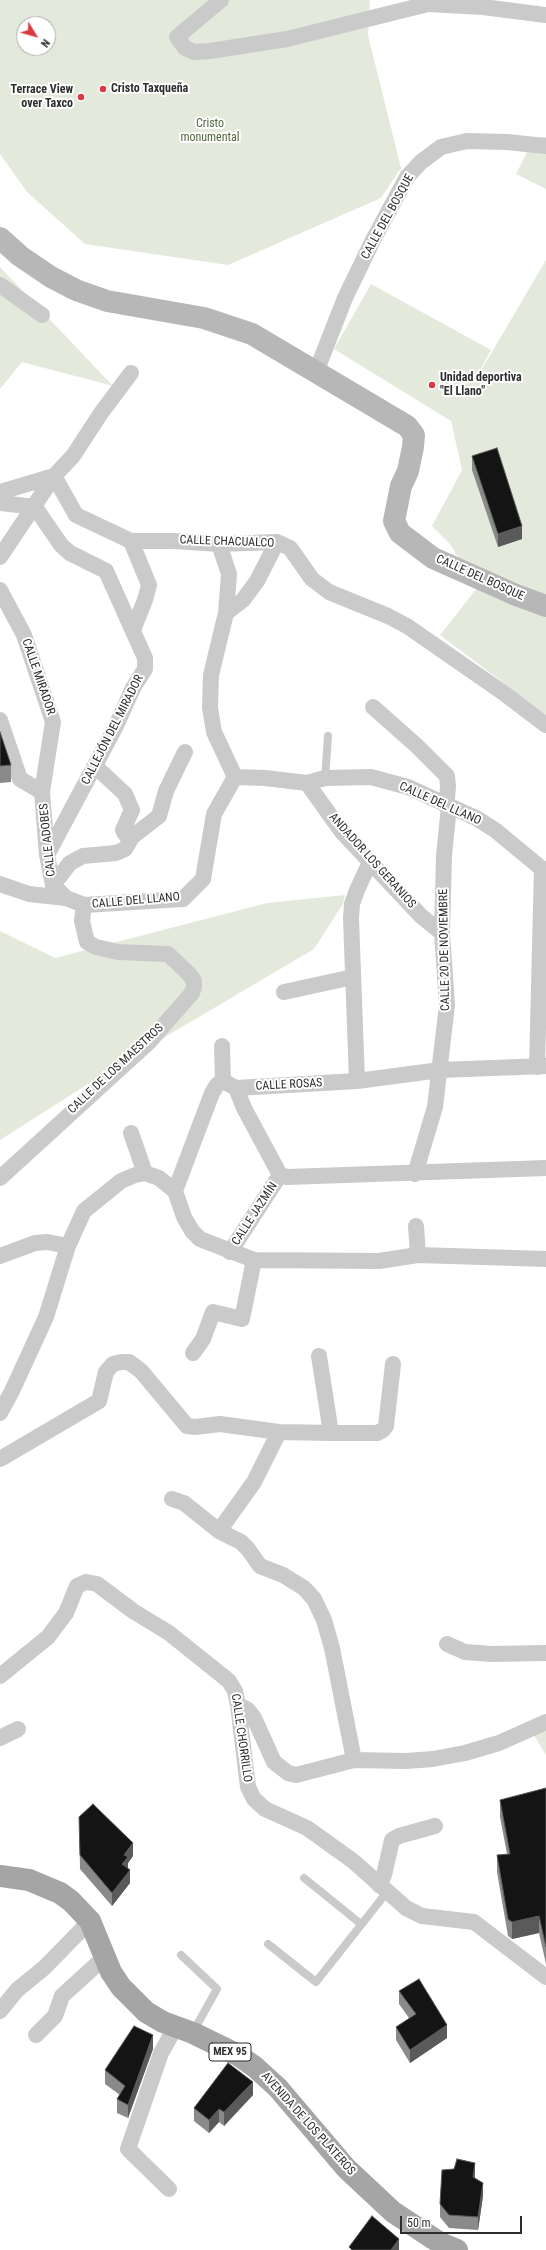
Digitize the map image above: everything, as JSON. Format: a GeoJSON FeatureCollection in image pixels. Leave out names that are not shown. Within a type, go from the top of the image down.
{"type":"FeatureCollection","features":[{"type":"Feature","properties":{"kind":"main road","name":"AVENIDA DE LOS PLATEROS"},"geometry":{"type":"LineString","coordinates":[[0,1876],[29,1880],[60,1892],[90,1921],[106,1956],[111,1972],[131,1998],[146,2012],[163,2022],[184,2029],[238,2056],[269,2078],[346,2168],[374,2195],[415,2228],[440,2243],[458,2250]]}},
{"type":"Feature","properties":{"kind":"street"},"geometry":{"type":"LineString","coordinates":[[221,0],[177,37],[185,48],[194,52],[210,51],[287,39],[428,4],[546,15]]}},
{"type":"Feature","properties":{"kind":"street","name":"CALLE DEL BOSQUE"},"geometry":{"type":"LineString","coordinates":[[316,372],[345,298],[373,240],[407,177],[421,162],[440,147],[468,141],[546,146]]}},
{"type":"Feature","properties":{"kind":"street","name":"CALLE DEL BOSQUE"},"geometry":{"type":"LineString","coordinates":[[0,238],[20,256],[51,277],[76,290],[107,301],[204,318],[252,334],[407,426],[414,435],[408,471],[401,486],[394,520],[400,533],[433,558],[516,595],[546,606]]}},
{"type":"Feature","properties":{"kind":"street"},"geometry":{"type":"LineString","coordinates":[[0,285],[42,315]]}},
{"type":"Feature","properties":{"kind":"street"},"geometry":{"type":"LineString","coordinates":[[0,558],[54,476],[74,456],[101,413],[131,373]]}},
{"type":"Feature","properties":{"kind":"street"},"geometry":{"type":"LineString","coordinates":[[0,492],[54,476]]}},
{"type":"Feature","properties":{"kind":"street","name":"CALLE CHACUALCO"},"geometry":{"type":"LineString","coordinates":[[54,476],[76,515],[131,541],[174,540],[219,544],[277,542],[290,548],[312,579],[329,592],[388,616],[407,626],[505,694],[546,725]]}},
{"type":"Feature","properties":{"kind":"street"},"geometry":{"type":"LineString","coordinates":[[0,503],[34,507]]}},
{"type":"Feature","properties":{"kind":"street","name":"CALLEJÓN DEL MIRADOR"},"geometry":{"type":"LineString","coordinates":[[34,507],[62,545],[70,553],[106,571],[145,658],[145,669],[133,688],[95,766],[47,856]]}},
{"type":"Feature","properties":{"kind":"street"},"geometry":{"type":"LineString","coordinates":[[131,541],[149,585],[145,600],[133,630]]}},
{"type":"Feature","properties":{"kind":"street"},"geometry":{"type":"LineString","coordinates":[[226,613],[243,600],[248,594],[257,581],[277,542]]}},
{"type":"Feature","properties":{"kind":"street"},"geometry":{"type":"LineString","coordinates":[[219,544],[229,574],[226,613],[211,674],[210,708],[214,732],[235,777]]}},
{"type":"Feature","properties":{"kind":"street","name":"CALLE MIRADOR"},"geometry":{"type":"LineString","coordinates":[[0,590],[24,635],[53,722],[42,792]]}},
{"type":"Feature","properties":{"kind":"street","name":"CALLE 20 DE NOVIEMBRE"},"geometry":{"type":"LineString","coordinates":[[373,707],[417,746],[446,776],[448,786],[446,805],[442,933],[447,1005],[435,1107],[415,1174]]}},
{"type":"Feature","properties":{"kind":"street","name":"CALLE ADOBES"},"geometry":{"type":"LineString","coordinates":[[0,720],[20,779],[42,792],[47,856],[53,885],[66,898]]}},
{"type":"Feature","properties":{"kind":"street"},"geometry":{"type":"LineString","coordinates":[[53,885],[70,862],[83,856],[116,853],[124,848],[129,835],[159,816],[166,791],[185,752]]}},
{"type":"Feature","properties":{"kind":"street"},"geometry":{"type":"LineString","coordinates":[[95,766],[125,794],[132,810],[123,830],[129,835]]}},
{"type":"Feature","properties":{"kind":"street","name":"CALLE DEL LLANO"},"geometry":{"type":"LineString","coordinates":[[0,884],[29,894],[66,898],[84,905],[183,899],[203,879],[214,814],[235,777],[265,778],[307,783],[325,778],[371,777],[408,787],[476,818],[495,830],[544,870]]}},
{"type":"Feature","properties":{"kind":"street","name":"ANDADOR LOS GERANIOS"},"geometry":{"type":"LineString","coordinates":[[307,783],[342,832],[421,916],[442,933]]}},
{"type":"Feature","properties":{"kind":"street"},"geometry":{"type":"LineString","coordinates":[[357,1081],[352,904],[370,862]]}},
{"type":"Feature","properties":{"kind":"street"},"geometry":{"type":"LineString","coordinates":[[542,1066],[544,870]]}},
{"type":"Feature","properties":{"kind":"street","name":"CALLE DE LOS MAESTROS"},"geometry":{"type":"LineString","coordinates":[[0,1178],[150,1041],[192,993],[194,987],[189,974],[168,954],[118,952],[96,947],[87,942],[82,921],[84,905]]}},
{"type":"Feature","properties":{"kind":"street"},"geometry":{"type":"LineString","coordinates":[[284,992],[353,977]]}},
{"type":"Feature","properties":{"kind":"street"},"geometry":{"type":"LineString","coordinates":[[222,1046],[230,1084],[280,1175],[287,1177],[415,1174],[489,1169],[546,1168]]}},
{"type":"Feature","properties":{"kind":"street","name":"CALLE ROSAS"},"geometry":{"type":"LineString","coordinates":[[230,1084],[357,1081],[440,1070],[542,1066]]}},
{"type":"Feature","properties":{"kind":"street"},"geometry":{"type":"LineString","coordinates":[[175,1192],[212,1093],[217,1086],[230,1084]]}},
{"type":"Feature","properties":{"kind":"street"},"geometry":{"type":"LineString","coordinates":[[131,1134],[145,1173]]}},
{"type":"Feature","properties":{"kind":"street"},"geometry":{"type":"LineString","coordinates":[[0,1413],[46,1317],[68,1246],[84,1212],[121,1181],[145,1173],[159,1178],[175,1192],[192,1231],[200,1239],[230,1252],[254,1260],[379,1261],[418,1255],[546,1259]]}},
{"type":"Feature","properties":{"kind":"street","name":"CALLE JAZMÍN"},"geometry":{"type":"LineString","coordinates":[[230,1252],[280,1175]]}},
{"type":"Feature","properties":{"kind":"street"},"geometry":{"type":"LineString","coordinates":[[416,1226],[418,1255]]}},
{"type":"Feature","properties":{"kind":"street"},"geometry":{"type":"LineString","coordinates":[[0,1256],[35,1243],[47,1242],[68,1246]]}},
{"type":"Feature","properties":{"kind":"street"},"geometry":{"type":"LineString","coordinates":[[193,1353],[203,1339],[214,1312],[242,1319],[254,1260]]}},
{"type":"Feature","properties":{"kind":"street"},"geometry":{"type":"LineString","coordinates":[[319,1356],[331,1433]]}},
{"type":"Feature","properties":{"kind":"street"},"geometry":{"type":"LineString","coordinates":[[0,1459],[99,1401],[106,1372],[113,1364],[121,1362],[130,1362],[140,1371],[187,1426],[220,1424],[279,1432],[331,1433],[377,1432],[386,1426],[393,1364]]}},
{"type":"Feature","properties":{"kind":"street"},"geometry":{"type":"LineString","coordinates":[[218,1531],[254,1482],[279,1432]]}},
{"type":"Feature","properties":{"kind":"street"},"geometry":{"type":"LineString","coordinates":[[172,1499],[184,1503],[195,1510],[218,1531],[240,1542],[248,1548],[260,1566],[283,1575],[304,1588],[314,1599],[324,1620],[332,1648],[354,1760]]}},
{"type":"Feature","properties":{"kind":"street","name":"CALLE CHORRILLO"},"geometry":{"type":"LineString","coordinates":[[0,1676],[48,1637],[66,1613],[77,1586],[86,1582],[97,1584],[133,1611],[169,1633],[219,1672],[229,1682],[235,1692],[238,1705],[248,1787],[254,1799],[265,1808],[307,1828],[353,1861],[406,1908],[422,1916],[474,1922],[546,1978]]}},
{"type":"Feature","properties":{"kind":"street"},"geometry":{"type":"LineString","coordinates":[[447,1644],[465,1652],[492,1654],[546,1653]]}},
{"type":"Feature","properties":{"kind":"street"},"geometry":{"type":"LineString","coordinates":[[238,1705],[248,1710],[254,1718],[274,1762],[288,1773],[296,1775],[306,1774],[354,1760],[413,1761],[465,1753],[499,1743],[546,1722]]}},
{"type":"Feature","properties":{"kind":"street"},"geometry":{"type":"LineString","coordinates":[[0,1738],[18,1729]]}},
{"type":"Feature","properties":{"kind":"street"},"geometry":{"type":"LineString","coordinates":[[383,1888],[384,1875],[392,1840],[399,1836],[435,1826]]}},
{"type":"Feature","properties":{"kind":"street"},"geometry":{"type":"LineString","coordinates":[[0,2011],[18,1990],[44,1968],[90,1921]]}},
{"type":"Feature","properties":{"kind":"street"},"geometry":{"type":"LineString","coordinates":[[36,2035],[55,2016],[62,1996],[106,1956]]}},
{"type":"Feature","properties":{"kind":"street"},"geometry":{"type":"LineString","coordinates":[[169,2189],[128,2149],[161,2053],[184,2029]]}},
{"type":"Feature","properties":{"kind":"lane"},"geometry":{"type":"LineString","coordinates":[[325,778],[328,736]]}},
{"type":"Feature","properties":{"kind":"lane"},"geometry":{"type":"LineString","coordinates":[[304,1878],[361,1924]]}},
{"type":"Feature","properties":{"kind":"lane"},"geometry":{"type":"LineString","coordinates":[[268,1944],[316,1982],[361,1924],[383,1888]]}},
{"type":"Feature","properties":{"kind":"lane"},"geometry":{"type":"LineString","coordinates":[[181,1955],[217,1989],[184,2029]]}},
{"type":"Feature","properties":{"kind":"green space","name":"Cristo monumental"},"geometry":{"type":"Polygon","coordinates":[[[0,0],[370,0],[368,35],[401,168],[381,198],[228,265],[85,244],[27,192],[0,154],[0,0]]]}},
{"type":"Feature","properties":{"kind":"green space"},"geometry":{"type":"Polygon","coordinates":[[[546,137],[546,189],[516,174],[534,138],[546,137]]]}},
{"type":"Feature","properties":{"kind":"green space"},"geometry":{"type":"Polygon","coordinates":[[[546,260],[546,715],[440,635],[477,588],[450,544],[432,526],[462,470],[451,421],[334,349],[371,284],[491,350],[469,391],[546,260]]]}},
{"type":"Feature","properties":{"kind":"green space"},"geometry":{"type":"Polygon","coordinates":[[[0,267],[113,386],[22,362],[0,389],[0,267]]]}},
{"type":"Feature","properties":{"kind":"green space"},"geometry":{"type":"Polygon","coordinates":[[[345,895],[343,904],[314,949],[121,1063],[0,1140],[0,931],[55,958],[267,903],[345,895]]]}},
{"type":"Feature","properties":{"kind":"green space"},"geometry":{"type":"Polygon","coordinates":[[[546,1723],[546,1755],[530,1729],[546,1723]]]}},
{"type":"Feature","properties":{"kind":"building"},"geometry":{"type":"Polygon","coordinates":[[[497,448],[522,526],[498,534],[472,456],[497,448]]]}},
{"type":"Feature","properties":{"kind":"building"},"geometry":{"type":"Polygon","coordinates":[[[0,732],[11,765],[0,766],[0,732]]]}},
{"type":"Feature","properties":{"kind":"building"},"geometry":{"type":"Polygon","coordinates":[[[546,1788],[546,1947],[539,1916],[512,1922],[508,1919],[497,1855],[510,1854],[500,1800],[546,1788]]]}},
{"type":"Feature","properties":{"kind":"building"},"geometry":{"type":"Polygon","coordinates":[[[93,1804],[133,1843],[124,1855],[128,1857],[122,1864],[130,1870],[112,1893],[80,1855],[79,1817],[93,1804]]]}},
{"type":"Feature","properties":{"kind":"building"},"geometry":{"type":"Polygon","coordinates":[[[419,1979],[447,2025],[410,2050],[396,2027],[416,2014],[399,1991],[419,1979]]]}},
{"type":"Feature","properties":{"kind":"building"},"geometry":{"type":"Polygon","coordinates":[[[134,2026],[153,2035],[128,2105],[117,2099],[125,2086],[105,2070],[134,2026]]]}},
{"type":"Feature","properties":{"kind":"building"},"geometry":{"type":"Polygon","coordinates":[[[228,2063],[253,2082],[224,2112],[219,2109],[209,2120],[194,2108],[228,2063]]]}},
{"type":"Feature","properties":{"kind":"building"},"geometry":{"type":"Polygon","coordinates":[[[457,2159],[475,2163],[473,2177],[483,2183],[478,2217],[449,2215],[440,2204],[442,2170],[454,2169],[457,2159]]]}},
{"type":"Feature","properties":{"kind":"building"},"geometry":{"type":"Polygon","coordinates":[[[372,2216],[399,2239],[391,2250],[352,2250],[349,2247],[372,2216]]]}},
{"type":"Feature","properties":{"kind":"place","name":"Cristo Taxqueña"},"geometry":{"type":"Point","coordinates":[103,89]}},
{"type":"Feature","properties":{"kind":"place","name":"Terrace View over Taxco"},"geometry":{"type":"Point","coordinates":[81,97]}},
{"type":"Feature","properties":{"kind":"place","name":"Unidad deportiva \"El Llano\""},"geometry":{"type":"Point","coordinates":[432,385]}}]}
